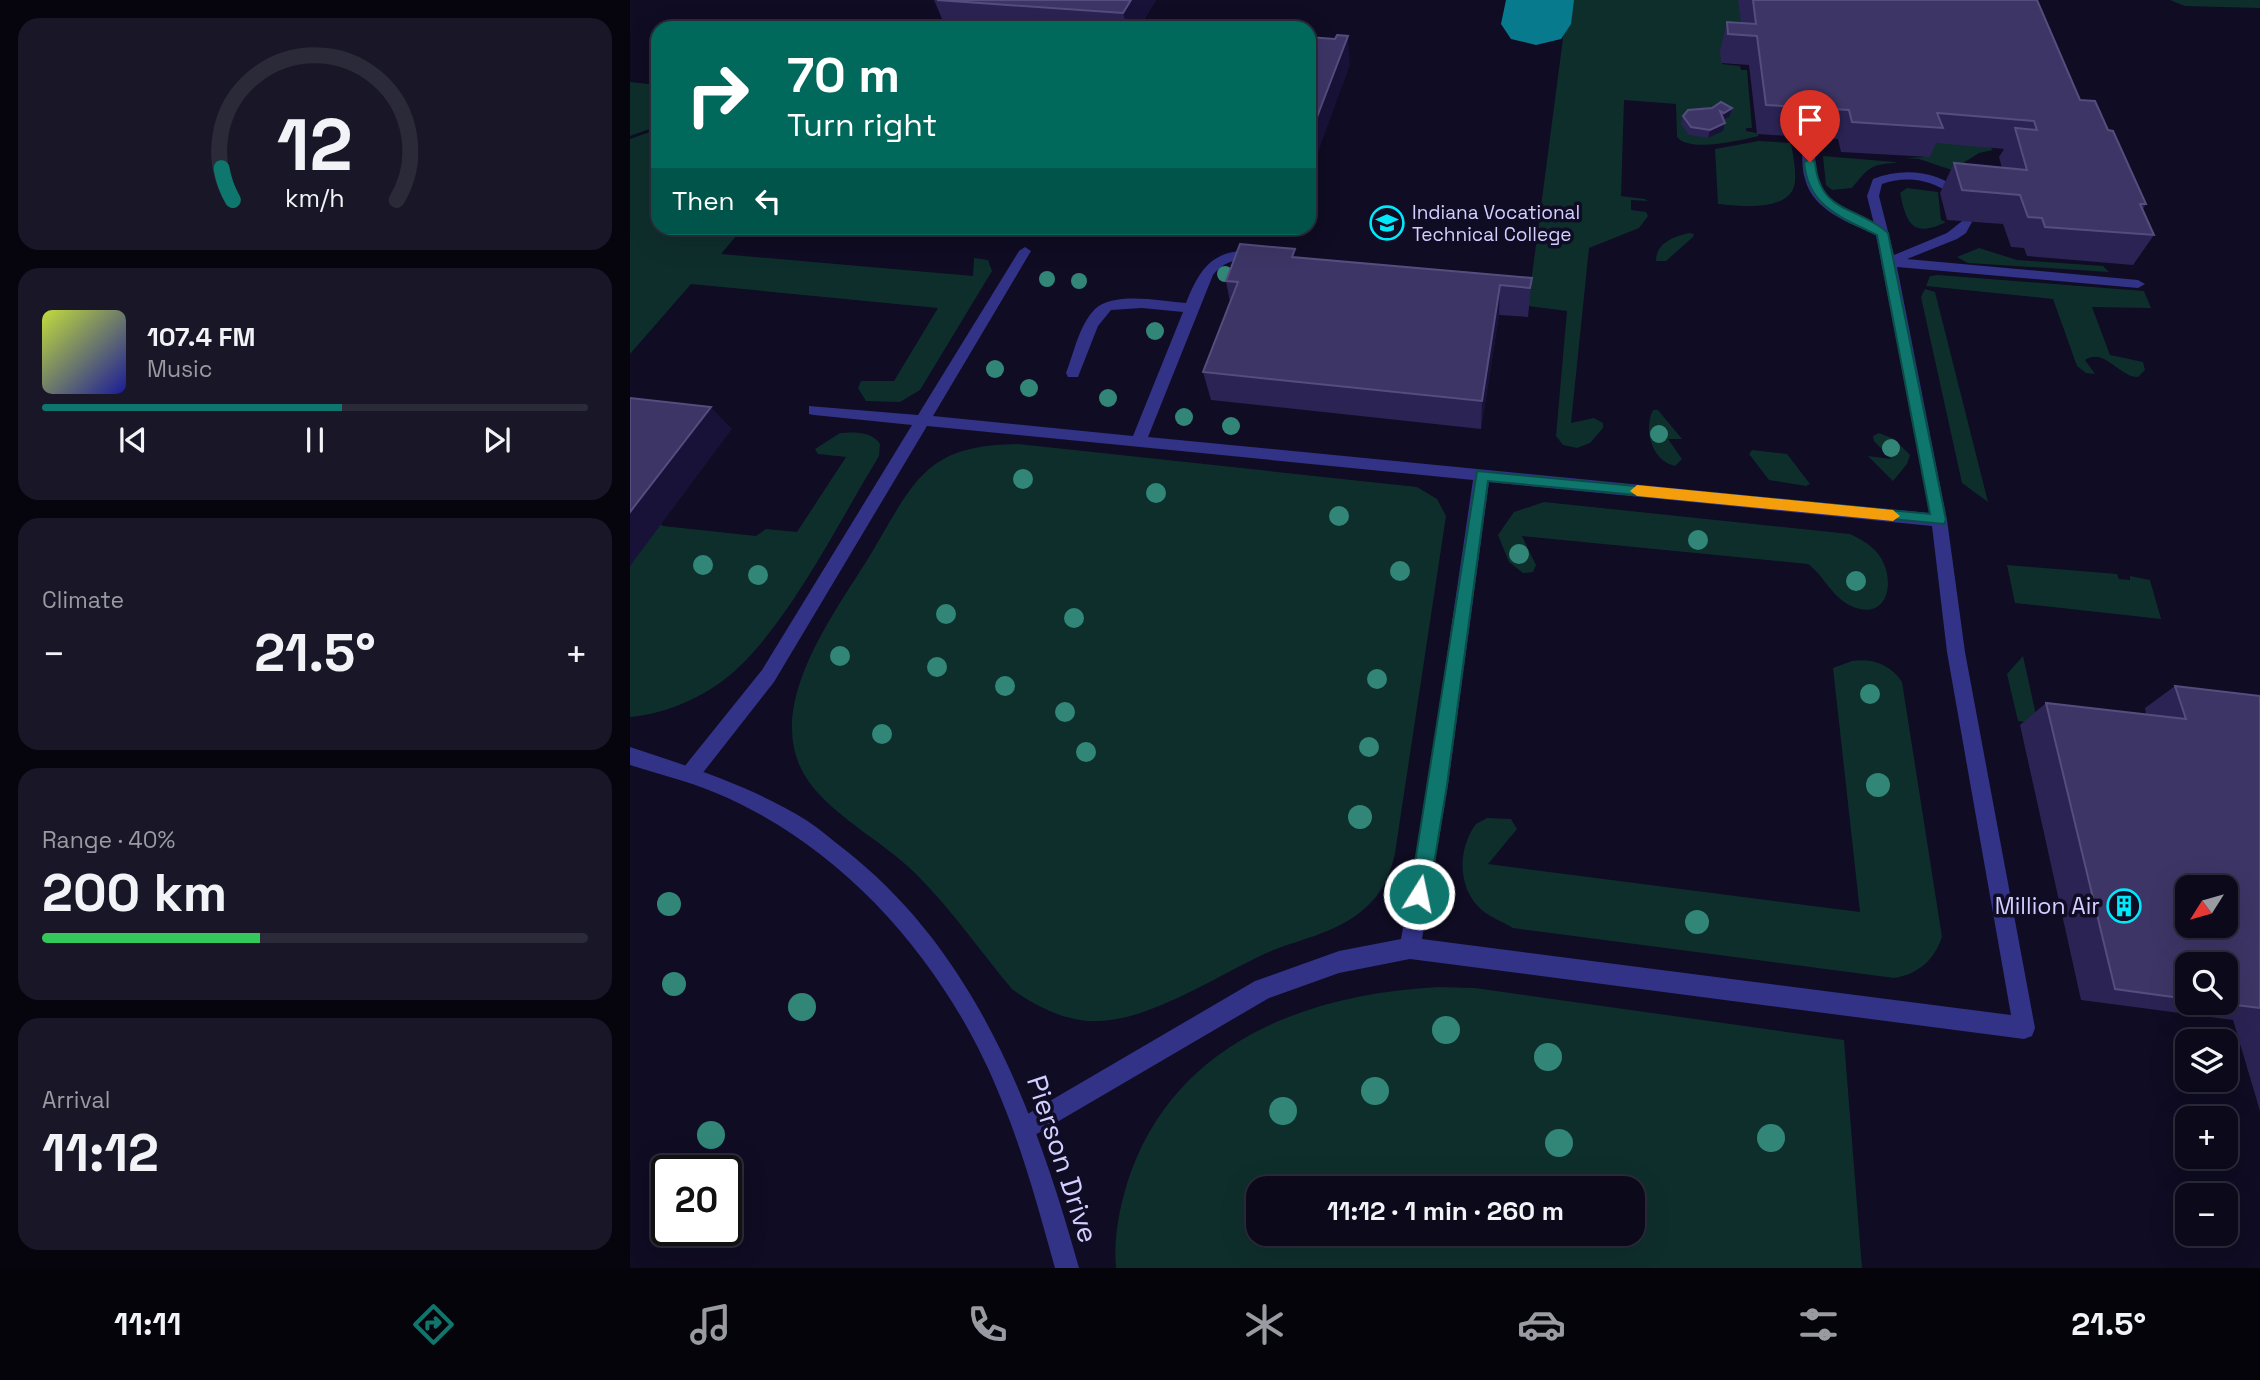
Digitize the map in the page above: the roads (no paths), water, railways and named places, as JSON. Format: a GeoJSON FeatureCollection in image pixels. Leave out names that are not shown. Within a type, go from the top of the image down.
{"type":"FeatureCollection","features":[{"type":"Feature","properties":{"kind":"street"},"geometry":{"type":"LineString","coordinates":[[1808,142],[1811,183],[1822,198],[1839,211],[1882,233]]}},
{"type":"Feature","properties":{"kind":"street"},"geometry":{"type":"LineString","coordinates":[[1027,1127],[1263,989],[1339,962],[1410,948],[2024,1028],[1956,652],[1939,520],[1889,262],[1873,196],[1877,182],[1883,179],[1926,179],[1945,185],[1959,196]]}},
{"type":"Feature","properties":{"kind":"street"},"geometry":{"type":"LineString","coordinates":[[1889,262],[1952,236],[1962,230],[1966,222]]}},
{"type":"Feature","properties":{"kind":"street"},"geometry":{"type":"LineString","coordinates":[[691,773],[768,677],[1024,251]]}},
{"type":"Feature","properties":{"kind":"street"},"geometry":{"type":"LineString","coordinates":[[1138,442],[1204,275],[1220,259],[1248,253],[1271,255]]}},
{"type":"Feature","properties":{"kind":"street"},"geometry":{"type":"LineString","coordinates":[[1889,262],[2138,284]]}},
{"type":"Feature","properties":{"kind":"street"},"geometry":{"type":"LineString","coordinates":[[1073,373],[1098,315],[1106,306],[1124,303],[1191,309]]}},
{"type":"Feature","properties":{"kind":"street"},"geometry":{"type":"LineString","coordinates":[[814,411],[1939,520]]}},
{"type":"Feature","properties":{"kind":"street"},"geometry":{"type":"LineString","coordinates":[[1410,948],[1438,785],[1482,475]]}},
{"type":"Feature","properties":{"kind":"street","name":"Pierson Drive"},"geometry":{"type":"LineString","coordinates":[[630,756],[723,783],[788,817],[856,868],[886,898],[953,981],[997,1058],[1027,1127],[1049,1192],[1067,1268]]}},
{"type":"Feature","properties":{"kind":"place","name":"Indiana Vocational Technical College"},"geometry":{"type":"Point","coordinates":[1387,223]}},
{"type":"Feature","properties":{"kind":"place","name":"Million Air"},"geometry":{"type":"Point","coordinates":[2124,906]}}]}
